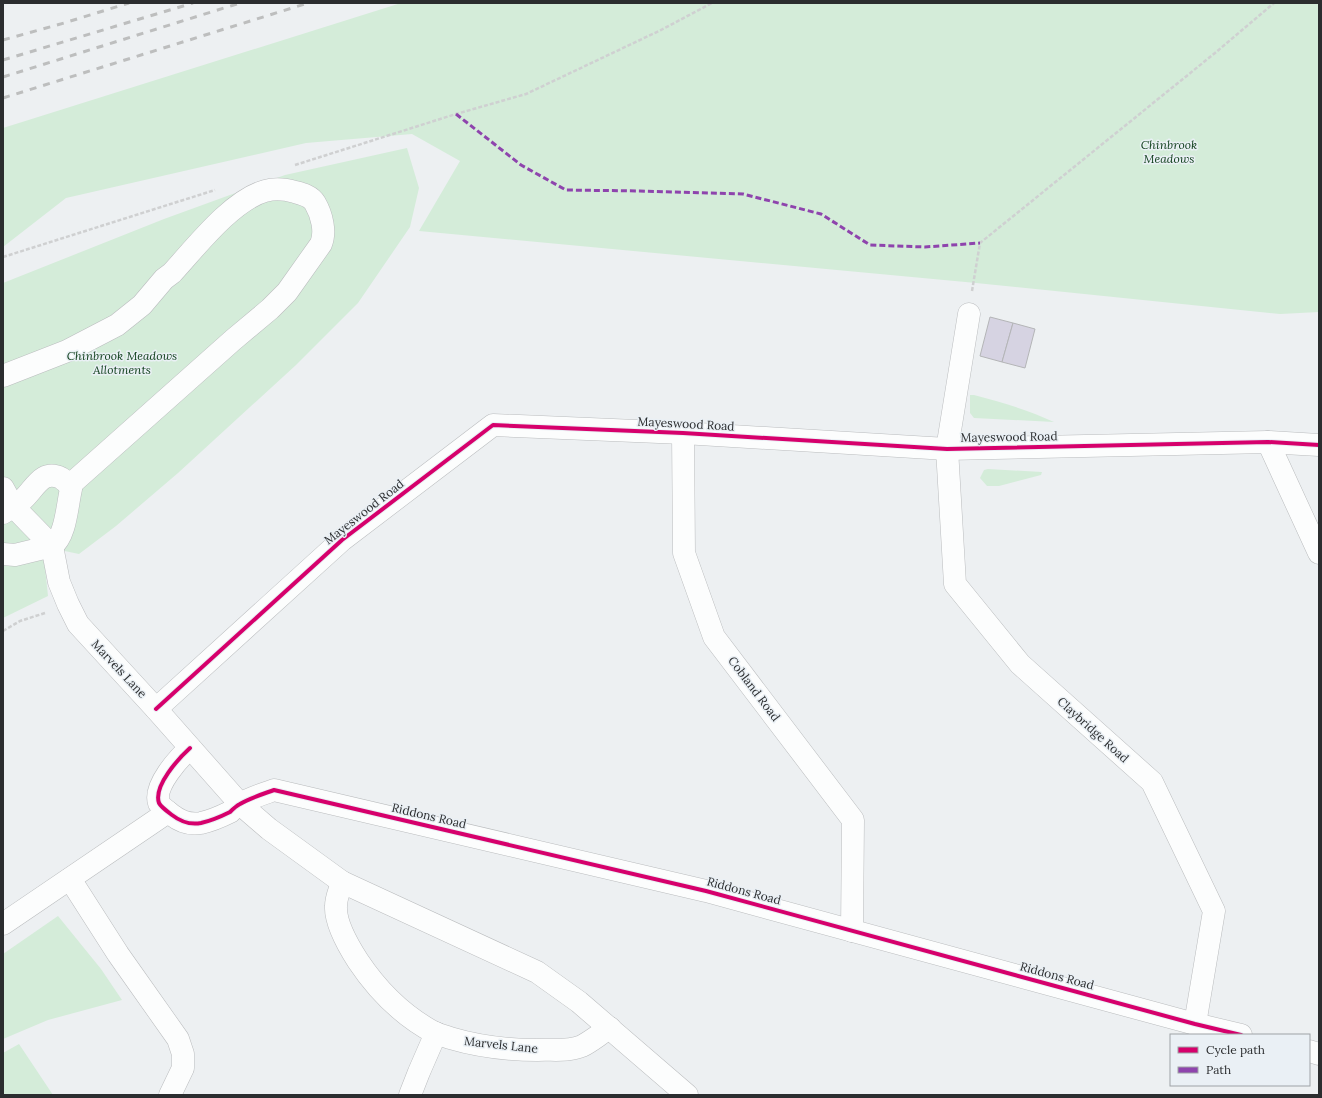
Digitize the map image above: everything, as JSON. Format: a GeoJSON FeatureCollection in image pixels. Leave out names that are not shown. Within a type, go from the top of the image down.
{"type":"FeatureCollection","features":[{"type":"Feature","properties":{"kind":"street"},"geometry":{"type":"LineString","coordinates":[[3,376],[67,351],[117,325],[142,305],[164,279],[172,273],[224,216],[250,197],[265,191],[278,189],[290,190],[308,196],[314,200],[318,207],[324,230],[324,238],[287,292],[270,309],[70,485]]}},
{"type":"Feature","properties":{"kind":"street","name":"Mayeswood Road"},"geometry":{"type":"LineString","coordinates":[[948,449],[968,314]]}},
{"type":"Feature","properties":{"kind":"street","name":"Mayeswood Road"},"geometry":{"type":"LineString","coordinates":[[156,709],[342,540],[493,425],[683,433],[948,449],[1268,442],[1319,445]]}},
{"type":"Feature","properties":{"kind":"street","name":"Cobland Road"},"geometry":{"type":"LineString","coordinates":[[683,433],[684,553],[714,638],[853,820],[852,931]]}},
{"type":"Feature","properties":{"kind":"street"},"geometry":{"type":"LineString","coordinates":[[1268,442],[1319,553]]}},
{"type":"Feature","properties":{"kind":"street","name":"Claybridge Road"},"geometry":{"type":"LineString","coordinates":[[948,449],[955,584],[1020,664],[1152,782],[1214,911],[1196,1024]]}},
{"type":"Feature","properties":{"kind":"street"},"geometry":{"type":"LineString","coordinates":[[3,554],[15,555],[55,544],[62,530],[70,485],[66,480],[59,477],[52,476],[43,478],[22,500],[6,502]]}},
{"type":"Feature","properties":{"kind":"street"},"geometry":{"type":"LineString","coordinates":[[6,502],[52,546]]}},
{"type":"Feature","properties":{"kind":"street","name":"Marvels Lane"},"geometry":{"type":"LineString","coordinates":[[52,546],[60,582],[68,604],[78,624],[240,804],[269,829],[342,882],[537,972],[579,1002],[687,1095]]}},
{"type":"Feature","properties":{"kind":"street"},"geometry":{"type":"LineString","coordinates":[[190,748],[178,759],[168,772],[160,788],[159,803],[177,819],[187,824],[200,823],[230,812],[240,804]]}},
{"type":"Feature","properties":{"kind":"street","name":"Riddons Road"},"geometry":{"type":"LineString","coordinates":[[240,804],[274,790],[706,891],[1237,1034]]}},
{"type":"Feature","properties":{"kind":"street"},"geometry":{"type":"LineString","coordinates":[[3,924],[168,812]]}},
{"type":"Feature","properties":{"kind":"street"},"geometry":{"type":"LineString","coordinates":[[70,879],[118,954],[178,1039],[183,1054],[183,1068],[170,1095]]}},
{"type":"Feature","properties":{"kind":"street","name":"Marvels Lane"},"geometry":{"type":"LineString","coordinates":[[342,882],[336,906],[337,919],[352,953],[366,973],[392,1003],[410,1017],[436,1033],[466,1043],[525,1050],[572,1049],[582,1045],[610,1028]]}},
{"type":"Feature","properties":{"kind":"street"},"geometry":{"type":"LineString","coordinates":[[410,1095],[436,1033]]}},
{"type":"Feature","properties":{"kind":"path"},"geometry":{"type":"LineString","coordinates":[[456,114],[526,94],[661,30],[712,3]]}},
{"type":"Feature","properties":{"kind":"path"},"geometry":{"type":"LineString","coordinates":[[968,314],[980,243],[1215,53],[1274,3]]}},
{"type":"Feature","properties":{"kind":"path"},"geometry":{"type":"LineString","coordinates":[[3,631],[20,621],[68,604]]}},
{"type":"Feature","properties":{"kind":"green space","name":"Chinbrook Meadows"},"geometry":{"type":"Polygon","coordinates":[[[401,3],[1319,3],[1319,312],[1280,314],[976,283],[419,231],[460,161],[412,134],[306,143],[66,198],[3,247],[3,128],[401,3]]]}},
{"type":"Feature","properties":{"kind":"green space","name":"Chinbrook Meadows Allotments"},"geometry":{"type":"Polygon","coordinates":[[[407,148],[419,188],[410,227],[358,303],[296,365],[178,473],[116,526],[79,554],[60,550],[44,558],[48,596],[3,618],[3,283],[164,219],[285,175],[407,148]]]}},
{"type":"Feature","properties":{"kind":"green space"},"geometry":{"type":"Polygon","coordinates":[[[970,395],[994,400],[1054,422],[974,418],[970,413],[970,395]]]}},
{"type":"Feature","properties":{"kind":"green space"},"geometry":{"type":"Polygon","coordinates":[[[984,470],[1042,472],[1041,475],[999,486],[987,486],[980,478],[984,470]]]}},
{"type":"Feature","properties":{"kind":"green space"},"geometry":{"type":"Polygon","coordinates":[[[58,916],[101,969],[122,1000],[48,1020],[3,1039],[3,954],[58,916]]]}},
{"type":"Feature","properties":{"kind":"green space"},"geometry":{"type":"Polygon","coordinates":[[[19,1044],[53,1095],[3,1095],[3,1053],[19,1044]]]}},
{"type":"Feature","properties":{"kind":"building"},"geometry":{"type":"Polygon","coordinates":[[[990,317],[1013,323],[1002,362],[980,356],[990,317]]]}},
{"type":"Feature","properties":{"kind":"building"},"geometry":{"type":"Polygon","coordinates":[[[1013,323],[1035,329],[1025,368],[1002,362],[1013,323]]]}},
{"type":"Feature","properties":{"kind":"railway"},"geometry":{"type":"LineString","coordinates":[[3,40],[129,3]]}},
{"type":"Feature","properties":{"kind":"railway"},"geometry":{"type":"LineString","coordinates":[[3,60],[193,3]]}},
{"type":"Feature","properties":{"kind":"railway"},"geometry":{"type":"LineString","coordinates":[[3,77],[240,3]]}},
{"type":"Feature","properties":{"kind":"railway"},"geometry":{"type":"LineString","coordinates":[[3,98],[308,3]]}},
{"type":"Feature","properties":{"kind":"marked path"},"geometry":{"type":"LineString","coordinates":[[456,114],[521,165],[566,190],[743,194],[821,214],[870,245],[925,247],[980,243]]}},
{"type":"Feature","properties":{"kind":"cycle path"},"geometry":{"type":"LineString","coordinates":[[156,709],[342,540],[493,425],[683,433],[947,449],[1268,442],[1319,445]]}},
{"type":"Feature","properties":{"kind":"cycle path"},"geometry":{"type":"LineString","coordinates":[[190,748],[168,773],[163,781],[158,796],[159,803],[163,808],[182,821],[197,824],[212,820],[230,812],[248,800],[274,790],[706,891],[1195,1024],[1237,1034]]}}]}
